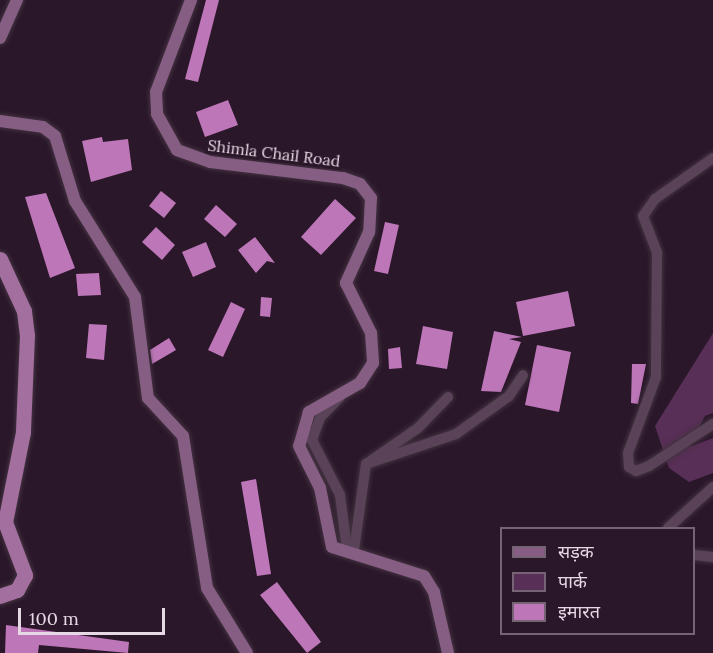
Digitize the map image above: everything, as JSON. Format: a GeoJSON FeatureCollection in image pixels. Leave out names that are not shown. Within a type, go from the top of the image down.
{"type":"FeatureCollection","features":[{"type":"Feature","properties":{"kind":"highway"},"geometry":{"type":"LineString","coordinates":[[0,259],[24,311],[27,335],[23,432],[5,522],[25,575],[17,590],[0,596]]}},
{"type":"Feature","properties":{"kind":"main road"},"geometry":{"type":"LineString","coordinates":[[0,38],[17,0]]}},
{"type":"Feature","properties":{"kind":"main road","name":"Shimla Chail Road"},"geometry":{"type":"LineString","coordinates":[[191,0],[156,92],[157,114],[177,150],[210,162],[343,178],[360,184],[371,198],[369,232],[346,283],[371,333],[374,356],[360,383],[309,412],[299,436],[304,464],[322,496],[329,542],[342,555],[424,576],[434,592],[448,653]]}},
{"type":"Feature","properties":{"kind":"main road"},"geometry":{"type":"LineString","coordinates":[[0,121],[43,127],[55,136],[75,201],[135,297],[148,398],[183,436],[207,588],[247,653]]}},
{"type":"Feature","properties":{"kind":"street"},"geometry":{"type":"LineString","coordinates":[[713,158],[655,199],[643,216],[657,253],[656,377],[628,453],[629,467],[636,471],[649,466],[713,424]]}},
{"type":"Feature","properties":{"kind":"street"},"geometry":{"type":"LineString","coordinates":[[366,464],[456,434],[509,396],[523,375]]}},
{"type":"Feature","properties":{"kind":"street"},"geometry":{"type":"LineString","coordinates":[[344,392],[320,418],[312,440],[340,495],[346,542],[354,550],[366,464],[418,428],[448,397]]}},
{"type":"Feature","properties":{"kind":"street"},"geometry":{"type":"LineString","coordinates":[[669,527],[713,487]]}},
{"type":"Feature","properties":{"kind":"street"},"geometry":{"type":"LineString","coordinates":[[695,555],[713,557]]}},
{"type":"Feature","properties":{"kind":"green space"},"geometry":{"type":"Polygon","coordinates":[[[713,333],[713,413],[705,416],[689,447],[713,438],[713,473],[689,482],[669,468],[655,426],[713,333]]]}},
{"type":"Feature","properties":{"kind":"building"},"geometry":{"type":"Polygon","coordinates":[[[206,0],[219,0],[198,82],[185,79],[206,0]]]}},
{"type":"Feature","properties":{"kind":"building"},"geometry":{"type":"Polygon","coordinates":[[[228,100],[238,125],[205,137],[196,112],[228,100]]]}},
{"type":"Feature","properties":{"kind":"building"},"geometry":{"type":"Polygon","coordinates":[[[102,137],[103,142],[128,139],[132,170],[91,182],[82,141],[102,137]]]}},
{"type":"Feature","properties":{"kind":"building"},"geometry":{"type":"Polygon","coordinates":[[[161,191],[176,203],[164,218],[149,206],[161,191]]]}},
{"type":"Feature","properties":{"kind":"building"},"geometry":{"type":"Polygon","coordinates":[[[46,193],[75,268],[50,278],[25,197],[46,193]]]}},
{"type":"Feature","properties":{"kind":"building"},"geometry":{"type":"Polygon","coordinates":[[[335,199],[356,218],[321,255],[301,237],[335,199]]]}},
{"type":"Feature","properties":{"kind":"building"},"geometry":{"type":"Polygon","coordinates":[[[216,205],[237,224],[225,237],[204,219],[216,205]]]}},
{"type":"Feature","properties":{"kind":"building"},"geometry":{"type":"Polygon","coordinates":[[[385,222],[399,225],[388,274],[374,271],[385,222]]]}},
{"type":"Feature","properties":{"kind":"building"},"geometry":{"type":"Polygon","coordinates":[[[156,227],[175,245],[162,260],[142,242],[156,227]]]}},
{"type":"Feature","properties":{"kind":"building"},"geometry":{"type":"Polygon","coordinates":[[[255,237],[275,263],[267,261],[256,273],[238,250],[255,237]]]}},
{"type":"Feature","properties":{"kind":"building"},"geometry":{"type":"Polygon","coordinates":[[[206,242],[216,267],[193,277],[182,252],[206,242]]]}},
{"type":"Feature","properties":{"kind":"building"},"geometry":{"type":"Polygon","coordinates":[[[99,273],[101,295],[78,296],[76,274],[99,273]]]}},
{"type":"Feature","properties":{"kind":"building"},"geometry":{"type":"Polygon","coordinates":[[[568,291],[575,326],[523,336],[516,302],[568,291]]]}},
{"type":"Feature","properties":{"kind":"building"},"geometry":{"type":"Polygon","coordinates":[[[261,297],[272,298],[270,317],[260,316],[261,297]]]}},
{"type":"Feature","properties":{"kind":"building"},"geometry":{"type":"Polygon","coordinates":[[[231,302],[245,309],[223,357],[208,350],[231,302]]]}},
{"type":"Feature","properties":{"kind":"building"},"geometry":{"type":"Polygon","coordinates":[[[89,324],[107,325],[104,360],[86,358],[89,324]]]}},
{"type":"Feature","properties":{"kind":"building"},"geometry":{"type":"Polygon","coordinates":[[[423,326],[453,332],[447,369],[416,364],[423,326]]]}},
{"type":"Feature","properties":{"kind":"building"},"geometry":{"type":"Polygon","coordinates":[[[494,331],[522,337],[509,339],[521,342],[501,392],[481,391],[494,331]]]}},
{"type":"Feature","properties":{"kind":"building"},"geometry":{"type":"Polygon","coordinates":[[[169,338],[176,350],[152,364],[150,350],[169,338]]]}},
{"type":"Feature","properties":{"kind":"building"},"geometry":{"type":"Polygon","coordinates":[[[537,345],[571,352],[559,412],[525,405],[537,345]]]}},
{"type":"Feature","properties":{"kind":"building"},"geometry":{"type":"Polygon","coordinates":[[[400,347],[402,368],[389,369],[388,349],[400,347]]]}},
{"type":"Feature","properties":{"kind":"building"},"geometry":{"type":"Polygon","coordinates":[[[632,364],[646,364],[638,404],[631,403],[632,364]]]}},
{"type":"Feature","properties":{"kind":"building"},"geometry":{"type":"Polygon","coordinates":[[[256,479],[271,574],[257,576],[241,482],[256,479]]]}},
{"type":"Feature","properties":{"kind":"building"},"geometry":{"type":"Polygon","coordinates":[[[277,582],[321,642],[307,653],[260,595],[277,582]]]}},
{"type":"Feature","properties":{"kind":"building"},"geometry":{"type":"Polygon","coordinates":[[[6,625],[129,642],[128,653],[39,645],[38,653],[5,653],[6,625]]]}}]}
